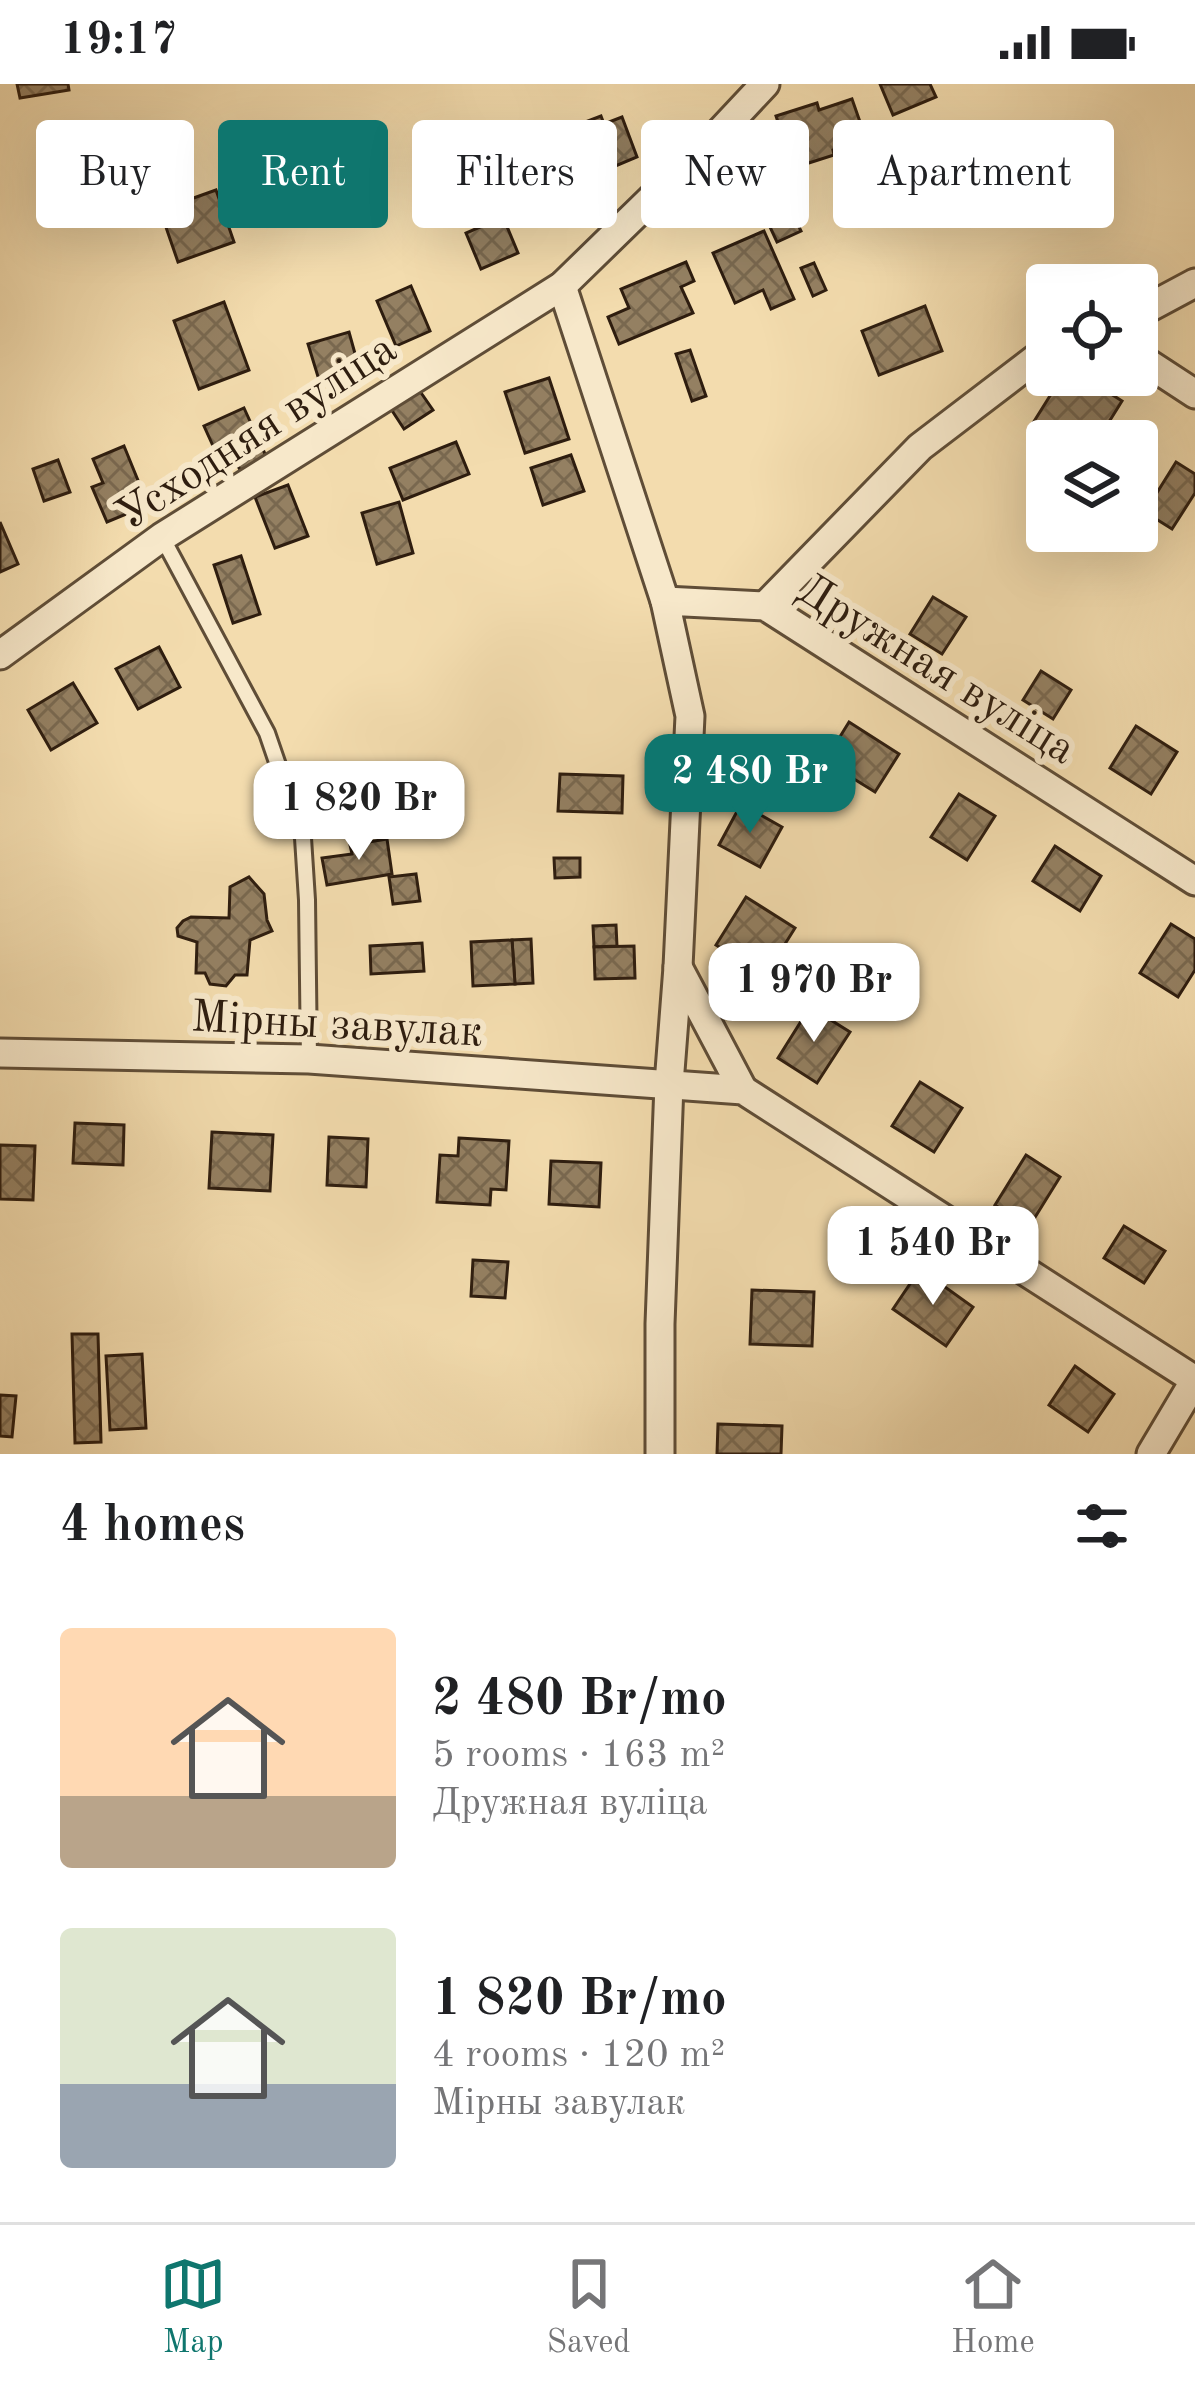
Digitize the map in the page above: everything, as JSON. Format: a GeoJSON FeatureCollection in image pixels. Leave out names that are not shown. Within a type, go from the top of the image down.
{"type":"FeatureCollection","features":[{"type":"Feature","properties":{"kind":"street","name":"Усходняя вуліца"},"geometry":{"type":"LineString","coordinates":[[0,655],[161,536],[562,286],[765,84]]}},
{"type":"Feature","properties":{"kind":"street"},"geometry":{"type":"LineString","coordinates":[[1158,303],[1195,283]]}},
{"type":"Feature","properties":{"kind":"street"},"geometry":{"type":"LineString","coordinates":[[562,286],[665,602],[690,716],[669,1084],[660,1454]]}},
{"type":"Feature","properties":{"kind":"street"},"geometry":{"type":"LineString","coordinates":[[766,606],[920,447],[1026,366]]}},
{"type":"Feature","properties":{"kind":"street"},"geometry":{"type":"LineString","coordinates":[[1158,370],[1195,394]]}},
{"type":"Feature","properties":{"kind":"street","name":"Дружная вуліца"},"geometry":{"type":"LineString","coordinates":[[665,602],[766,606],[1195,881]]}},
{"type":"Feature","properties":{"kind":"street"},"geometry":{"type":"LineString","coordinates":[[679,967],[743,1090],[1195,1380],[1150,1454]]}},
{"type":"Feature","properties":{"kind":"street","name":"Мірны завулак"},"geometry":{"type":"LineString","coordinates":[[0,1053],[309,1059],[743,1090]]}},
{"type":"Feature","properties":{"kind":"lane"},"geometry":{"type":"LineString","coordinates":[[161,536],[268,733],[303,838],[309,1059]]}},
{"type":"Feature","properties":{"kind":"building"},"geometry":{"type":"Polygon","coordinates":[[[17,84],[68,84],[69,90],[20,98],[17,84]]]}},
{"type":"Feature","properties":{"kind":"building"},"geometry":{"type":"Polygon","coordinates":[[[880,84],[930,84],[936,97],[893,115],[880,84]]]}},
{"type":"Feature","properties":{"kind":"building"},"geometry":{"type":"Polygon","coordinates":[[[852,99],[859,120],[833,120],[833,155],[809,163],[809,120],[777,120],[776,116],[817,103],[819,110],[852,99]]]}},
{"type":"Feature","properties":{"kind":"building"},"geometry":{"type":"Polygon","coordinates":[[[622,117],[637,157],[617,165],[614,120],[622,117]]]}},
{"type":"Feature","properties":{"kind":"building"},"geometry":{"type":"Polygon","coordinates":[[[216,190],[218,228],[229,228],[234,242],[178,262],[166,228],[194,228],[194,198],[216,190]]]}},
{"type":"Feature","properties":{"kind":"building"},"geometry":{"type":"Polygon","coordinates":[[[508,228],[518,253],[481,269],[466,233],[508,228]]]}},
{"type":"Feature","properties":{"kind":"building"},"geometry":{"type":"Polygon","coordinates":[[[770,228],[800,228],[801,231],[777,242],[770,228]]]}},
{"type":"Feature","properties":{"kind":"building"},"geometry":{"type":"Polygon","coordinates":[[[764,231],[794,299],[771,309],[763,290],[735,303],[713,253],[764,231]]]}},
{"type":"Feature","properties":{"kind":"building"},"geometry":{"type":"Polygon","coordinates":[[[686,262],[694,281],[681,287],[693,313],[619,344],[608,317],[629,308],[621,289],[686,262]]]}},
{"type":"Feature","properties":{"kind":"building"},"geometry":{"type":"Polygon","coordinates":[[[814,263],[826,290],[813,296],[801,268],[814,263]]]}},
{"type":"Feature","properties":{"kind":"building"},"geometry":{"type":"Polygon","coordinates":[[[411,286],[430,331],[396,346],[377,301],[411,286]]]}},
{"type":"Feature","properties":{"kind":"building"},"geometry":{"type":"Polygon","coordinates":[[[224,302],[249,370],[199,389],[174,321],[224,302]]]}},
{"type":"Feature","properties":{"kind":"building"},"geometry":{"type":"Polygon","coordinates":[[[925,306],[942,351],[879,375],[862,331],[925,306]]]}},
{"type":"Feature","properties":{"kind":"building"},"geometry":{"type":"Polygon","coordinates":[[[349,332],[359,368],[319,380],[308,344],[349,332]]]}},
{"type":"Feature","properties":{"kind":"building"},"geometry":{"type":"Polygon","coordinates":[[[690,350],[706,396],[692,401],[676,354],[690,350]]]}},
{"type":"Feature","properties":{"kind":"building"},"geometry":{"type":"Polygon","coordinates":[[[549,378],[569,439],[525,453],[505,392],[549,378]]]}},
{"type":"Feature","properties":{"kind":"building"},"geometry":{"type":"Polygon","coordinates":[[[417,387],[433,410],[404,429],[389,406],[417,387]]]}},
{"type":"Feature","properties":{"kind":"building"},"geometry":{"type":"Polygon","coordinates":[[[1050,396],[1114,396],[1122,401],[1110,420],[1035,420],[1050,396]]]}},
{"type":"Feature","properties":{"kind":"building"},"geometry":{"type":"Polygon","coordinates":[[[244,408],[259,441],[219,459],[204,426],[244,408]]]}},
{"type":"Feature","properties":{"kind":"building"},"geometry":{"type":"Polygon","coordinates":[[[259,441],[267,458],[240,470],[232,453],[259,441]]]}},
{"type":"Feature","properties":{"kind":"building"},"geometry":{"type":"Polygon","coordinates":[[[456,442],[469,474],[403,500],[390,468],[456,442]]]}},
{"type":"Feature","properties":{"kind":"building"},"geometry":{"type":"Polygon","coordinates":[[[124,446],[148,505],[107,522],[92,487],[103,483],[93,459],[124,446]]]}},
{"type":"Feature","properties":{"kind":"building"},"geometry":{"type":"Polygon","coordinates":[[[571,455],[584,491],[543,505],[531,468],[571,455]]]}},
{"type":"Feature","properties":{"kind":"building"},"geometry":{"type":"Polygon","coordinates":[[[58,460],[70,492],[44,501],[33,469],[58,460]]]}},
{"type":"Feature","properties":{"kind":"building"},"geometry":{"type":"Polygon","coordinates":[[[1176,462],[1195,474],[1195,493],[1172,529],[1158,520],[1158,491],[1176,462]]]}},
{"type":"Feature","properties":{"kind":"building"},"geometry":{"type":"Polygon","coordinates":[[[288,485],[308,536],[275,548],[255,497],[288,485]]]}},
{"type":"Feature","properties":{"kind":"building"},"geometry":{"type":"Polygon","coordinates":[[[399,502],[413,553],[377,564],[362,513],[399,502]]]}},
{"type":"Feature","properties":{"kind":"building"},"geometry":{"type":"Polygon","coordinates":[[[0,522],[18,564],[0,572],[0,522]]]}},
{"type":"Feature","properties":{"kind":"building"},"geometry":{"type":"Polygon","coordinates":[[[241,556],[260,614],[233,623],[214,565],[241,556]]]}},
{"type":"Feature","properties":{"kind":"building"},"geometry":{"type":"Polygon","coordinates":[[[933,597],[966,617],[942,654],[910,634],[933,597]]]}},
{"type":"Feature","properties":{"kind":"building"},"geometry":{"type":"Polygon","coordinates":[[[159,647],[180,687],[138,709],[116,669],[159,647]]]}},
{"type":"Feature","properties":{"kind":"building"},"geometry":{"type":"Polygon","coordinates":[[[1041,671],[1071,690],[1053,719],[1023,700],[1041,671]]]}},
{"type":"Feature","properties":{"kind":"building"},"geometry":{"type":"Polygon","coordinates":[[[73,683],[97,723],[51,750],[28,710],[73,683]]]}},
{"type":"Feature","properties":{"kind":"building"},"geometry":{"type":"Polygon","coordinates":[[[849,722],[899,754],[875,792],[825,761],[849,722]]]}},
{"type":"Feature","properties":{"kind":"building"},"geometry":{"type":"Polygon","coordinates":[[[1136,726],[1177,752],[1151,794],[1110,768],[1136,726]]]}},
{"type":"Feature","properties":{"kind":"building"},"geometry":{"type":"Polygon","coordinates":[[[367,764],[375,795],[327,807],[319,775],[367,764]]]}},
{"type":"Feature","properties":{"kind":"building"},"geometry":{"type":"Polygon","coordinates":[[[560,774],[623,776],[622,813],[558,811],[560,774]]]}},
{"type":"Feature","properties":{"kind":"building"},"geometry":{"type":"Polygon","coordinates":[[[959,794],[995,816],[967,860],[931,837],[959,794]]]}},
{"type":"Feature","properties":{"kind":"building"},"geometry":{"type":"Polygon","coordinates":[[[741,804],[782,827],[760,867],[719,845],[741,804]]]}},
{"type":"Feature","properties":{"kind":"building"},"geometry":{"type":"Polygon","coordinates":[[[387,839],[392,874],[327,885],[322,858],[352,854],[350,845],[387,839]]]}},
{"type":"Feature","properties":{"kind":"building"},"geometry":{"type":"Polygon","coordinates":[[[1055,846],[1101,876],[1080,911],[1033,881],[1055,846]]]}},
{"type":"Feature","properties":{"kind":"building"},"geometry":{"type":"Polygon","coordinates":[[[554,858],[580,858],[580,877],[555,878],[554,858]]]}},
{"type":"Feature","properties":{"kind":"building"},"geometry":{"type":"Polygon","coordinates":[[[416,874],[420,901],[393,904],[389,877],[416,874]]]}},
{"type":"Feature","properties":{"kind":"building"},"geometry":{"type":"Polygon","coordinates":[[[249,877],[264,894],[272,931],[250,940],[247,975],[235,975],[226,986],[210,984],[205,973],[196,973],[197,942],[178,936],[177,928],[191,917],[229,918],[230,887],[249,877]]]}},
{"type":"Feature","properties":{"kind":"building"},"geometry":{"type":"Polygon","coordinates":[[[746,897],[795,928],[765,976],[716,945],[746,897]]]}},
{"type":"Feature","properties":{"kind":"building"},"geometry":{"type":"Polygon","coordinates":[[[1171,924],[1195,939],[1195,970],[1178,997],[1140,973],[1171,924]]]}},
{"type":"Feature","properties":{"kind":"building"},"geometry":{"type":"Polygon","coordinates":[[[616,925],[617,946],[594,947],[593,926],[616,925]]]}},
{"type":"Feature","properties":{"kind":"building"},"geometry":{"type":"Polygon","coordinates":[[[531,939],[533,983],[515,984],[512,940],[531,939]]]}},
{"type":"Feature","properties":{"kind":"building"},"geometry":{"type":"Polygon","coordinates":[[[512,940],[515,984],[473,986],[471,942],[512,940]]]}},
{"type":"Feature","properties":{"kind":"building"},"geometry":{"type":"Polygon","coordinates":[[[422,943],[424,971],[371,974],[370,946],[422,943]]]}},
{"type":"Feature","properties":{"kind":"building"},"geometry":{"type":"Polygon","coordinates":[[[634,946],[635,978],[595,979],[594,947],[634,946]]]}},
{"type":"Feature","properties":{"kind":"building"},"geometry":{"type":"Polygon","coordinates":[[[810,1007],[850,1032],[817,1083],[778,1058],[810,1007]]]}},
{"type":"Feature","properties":{"kind":"building"},"geometry":{"type":"Polygon","coordinates":[[[920,1082],[962,1108],[934,1152],[892,1126],[920,1082]]]}},
{"type":"Feature","properties":{"kind":"building"},"geometry":{"type":"Polygon","coordinates":[[[75,1123],[124,1125],[123,1165],[73,1163],[75,1123]]]}},
{"type":"Feature","properties":{"kind":"building"},"geometry":{"type":"Polygon","coordinates":[[[212,1132],[273,1135],[270,1191],[209,1188],[212,1132]]]}},
{"type":"Feature","properties":{"kind":"building"},"geometry":{"type":"Polygon","coordinates":[[[329,1137],[368,1139],[366,1187],[327,1185],[329,1137]]]}},
{"type":"Feature","properties":{"kind":"building"},"geometry":{"type":"Polygon","coordinates":[[[459,1138],[509,1141],[506,1190],[491,1189],[490,1205],[437,1202],[440,1155],[458,1156],[459,1138]]]}},
{"type":"Feature","properties":{"kind":"building"},"geometry":{"type":"Polygon","coordinates":[[[0,1145],[35,1146],[33,1200],[0,1199],[0,1145]]]}},
{"type":"Feature","properties":{"kind":"building"},"geometry":{"type":"Polygon","coordinates":[[[1026,1155],[1060,1177],[1029,1227],[995,1205],[1026,1155]]]}},
{"type":"Feature","properties":{"kind":"building"},"geometry":{"type":"Polygon","coordinates":[[[551,1161],[601,1163],[599,1207],[549,1204],[551,1161]]]}},
{"type":"Feature","properties":{"kind":"building"},"geometry":{"type":"Polygon","coordinates":[[[1124,1226],[1165,1251],[1144,1283],[1104,1258],[1124,1226]]]}},
{"type":"Feature","properties":{"kind":"building"},"geometry":{"type":"Polygon","coordinates":[[[473,1260],[508,1262],[505,1298],[471,1296],[473,1260]]]}},
{"type":"Feature","properties":{"kind":"building"},"geometry":{"type":"Polygon","coordinates":[[[920,1269],[973,1307],[946,1346],[893,1309],[920,1269]]]}},
{"type":"Feature","properties":{"kind":"building"},"geometry":{"type":"Polygon","coordinates":[[[752,1290],[814,1292],[812,1346],[750,1344],[752,1290]]]}},
{"type":"Feature","properties":{"kind":"building"},"geometry":{"type":"Polygon","coordinates":[[[72,1334],[98,1334],[101,1442],[75,1443],[72,1334]]]}},
{"type":"Feature","properties":{"kind":"building"},"geometry":{"type":"Polygon","coordinates":[[[142,1354],[146,1428],[110,1430],[106,1356],[142,1354]]]}},
{"type":"Feature","properties":{"kind":"building"},"geometry":{"type":"Polygon","coordinates":[[[1075,1366],[1114,1394],[1088,1432],[1049,1405],[1075,1366]]]}},
{"type":"Feature","properties":{"kind":"building"},"geometry":{"type":"Polygon","coordinates":[[[0,1395],[16,1396],[12,1437],[0,1436],[0,1395]]]}},
{"type":"Feature","properties":{"kind":"building"},"geometry":{"type":"Polygon","coordinates":[[[718,1424],[782,1426],[781,1454],[717,1454],[718,1424]]]}}]}
